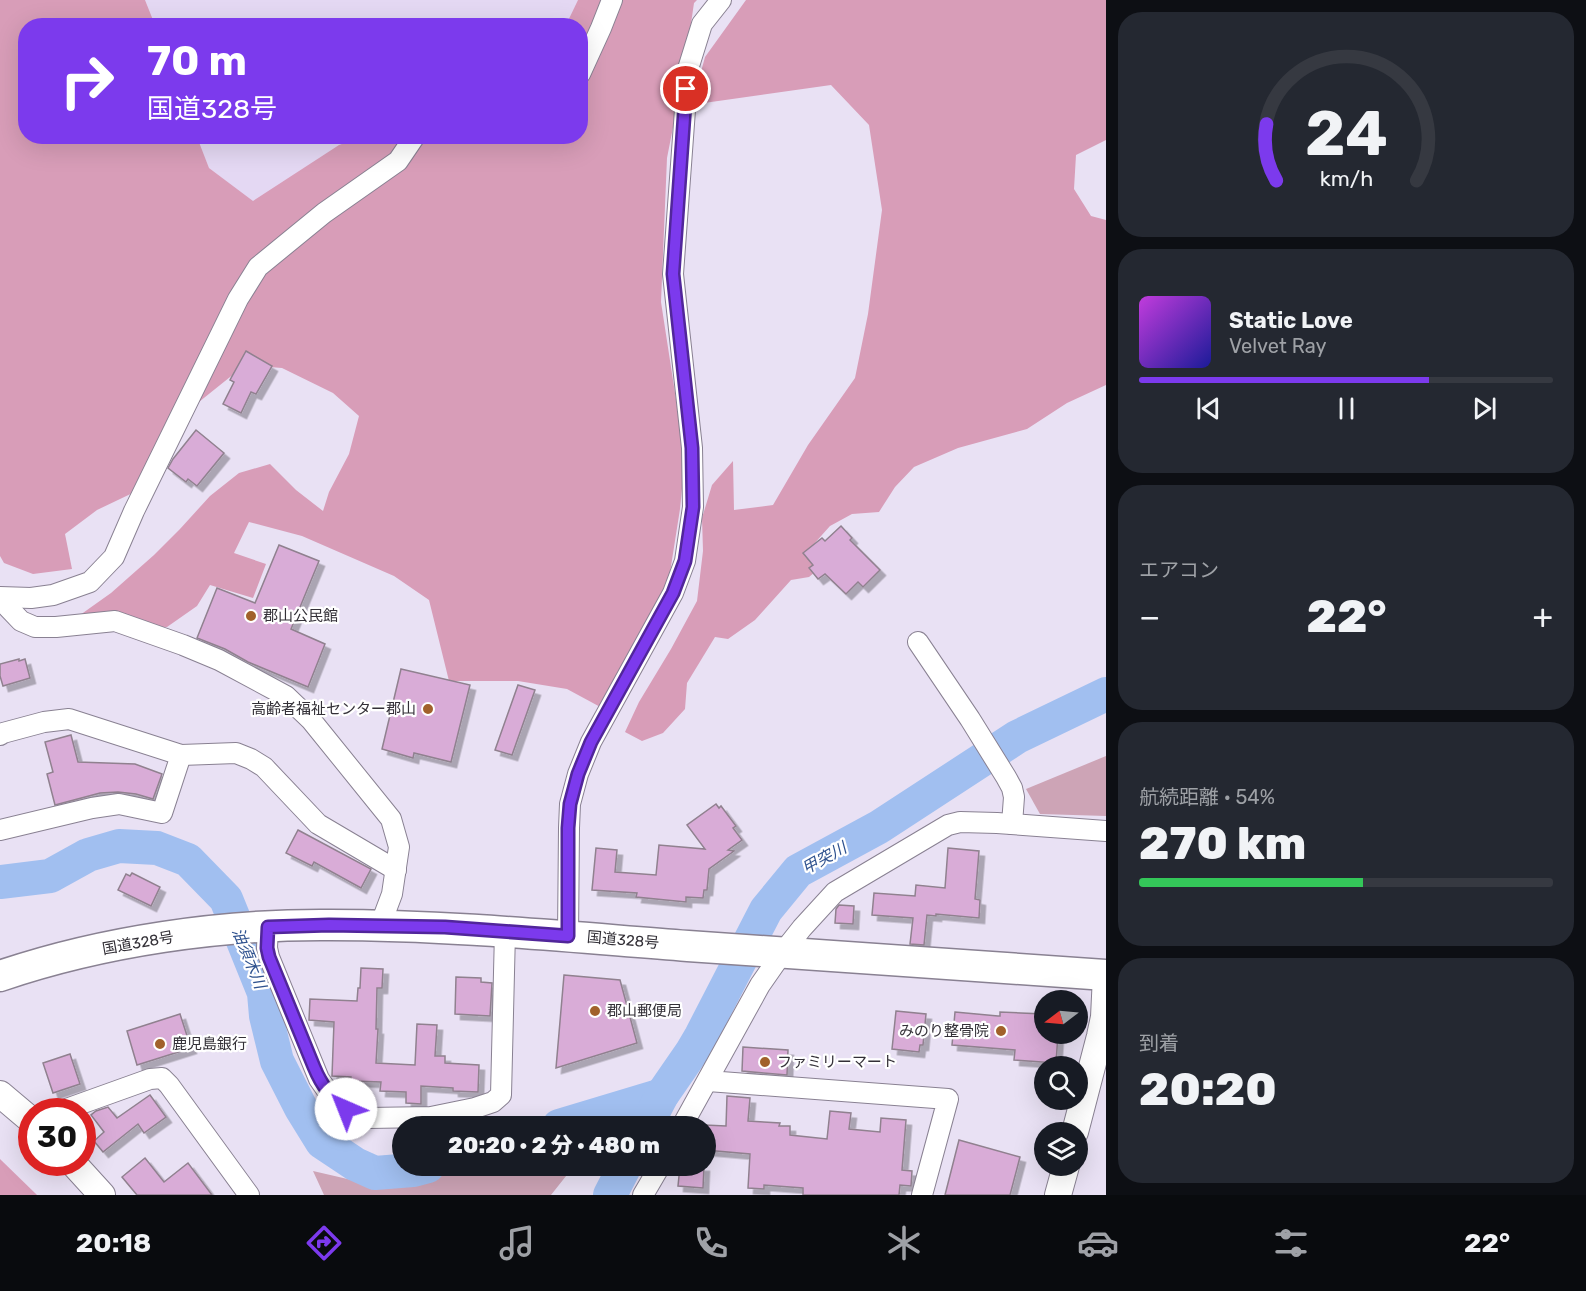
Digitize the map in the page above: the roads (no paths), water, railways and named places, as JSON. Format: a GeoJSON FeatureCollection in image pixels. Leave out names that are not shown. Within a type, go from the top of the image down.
{"type":"FeatureCollection","features":[{"type":"Feature","properties":{"kind":"highway","name":"国道328号"},"geometry":{"type":"LineString","coordinates":[[0,976],[87,951],[194,934],[264,927],[329,925],[445,927],[1106,976]]}},
{"type":"Feature","properties":{"kind":"main road"},"geometry":{"type":"LineString","coordinates":[[1078,1122],[1104,1017],[1106,976]]}},
{"type":"Feature","properties":{"kind":"main road"},"geometry":{"type":"LineString","coordinates":[[0,1094],[18,1109]]}},
{"type":"Feature","properties":{"kind":"main road"},"geometry":{"type":"LineString","coordinates":[[85,1176],[102,1195]]}},
{"type":"Feature","properties":{"kind":"main road"},"geometry":{"type":"LineString","coordinates":[[1058,1195],[1063,1176]]}},
{"type":"Feature","properties":{"kind":"street"},"geometry":{"type":"LineString","coordinates":[[588,56],[612,0]]}},
{"type":"Feature","properties":{"kind":"street"},"geometry":{"type":"LineString","coordinates":[[568,936],[568,828],[570,804],[578,774],[591,742],[673,593],[685,561],[688,543],[693,507],[692,448],[673,274],[688,69],[702,24],[721,0]]}},
{"type":"Feature","properties":{"kind":"street"},"geometry":{"type":"LineString","coordinates":[[0,598],[53,595],[90,582],[114,557],[134,511],[238,299],[258,267],[324,213],[398,161],[410,144]]}},
{"type":"Feature","properties":{"kind":"street"},"geometry":{"type":"LineString","coordinates":[[0,598],[21,621],[35,627],[115,621],[219,660],[286,696],[311,720],[392,819],[399,847],[392,894],[380,926]]}},
{"type":"Feature","properties":{"kind":"street"},"geometry":{"type":"LineString","coordinates":[[918,642],[970,719],[1012,788],[1014,797],[1012,824]]}},
{"type":"Feature","properties":{"kind":"street"},"geometry":{"type":"LineString","coordinates":[[0,735],[44,722],[69,718],[181,755],[236,753],[264,767],[318,824],[396,870]]}},
{"type":"Feature","properties":{"kind":"street"},"geometry":{"type":"LineString","coordinates":[[0,830],[92,808],[119,804],[162,813],[181,755]]}},
{"type":"Feature","properties":{"kind":"street"},"geometry":{"type":"LineString","coordinates":[[688,1116],[778,952],[835,892],[948,825],[960,822],[1106,831]]}},
{"type":"Feature","properties":{"kind":"street"},"geometry":{"type":"LineString","coordinates":[[264,927],[269,957],[319,1079],[335,1102],[357,1115],[368,1118],[431,1117],[475,1108],[493,1102],[501,1095],[505,932]]}},
{"type":"Feature","properties":{"kind":"street"},"geometry":{"type":"LineString","coordinates":[[96,1098],[150,1079],[162,1078],[249,1195]]}},
{"type":"Feature","properties":{"kind":"street"},"geometry":{"type":"LineString","coordinates":[[708,1081],[948,1099],[922,1195]]}},
{"type":"Feature","properties":{"kind":"street"},"geometry":{"type":"LineString","coordinates":[[643,1195],[654,1176]]}},
{"type":"Feature","properties":{"kind":"waterway","name":"甲突川"},"geometry":{"type":"LineString","coordinates":[[651,1116],[662,1095],[701,1036],[766,910],[798,871],[879,827],[1017,737],[1106,694]]}},
{"type":"Feature","properties":{"kind":"waterway","name":"油須木川"},"geometry":{"type":"LineString","coordinates":[[0,882],[50,876],[88,855],[119,846],[157,848],[188,860],[226,899],[264,993],[266,1016],[277,1061],[301,1108],[322,1142],[355,1164],[375,1173],[392,1172]]}},
{"type":"Feature","properties":{"kind":"waterway","name":"油須木川"},"geometry":{"type":"LineString","coordinates":[[592,1116],[662,1095]]}},
{"type":"Feature","properties":{"kind":"waterway","name":"甲突川"},"geometry":{"type":"LineString","coordinates":[[610,1195],[620,1176]]}},
{"type":"Feature","properties":{"kind":"place","name":"郡山公民館"},"geometry":{"type":"Point","coordinates":[251,616]}},
{"type":"Feature","properties":{"kind":"place","name":"高齢者福祉センター郡山"},"geometry":{"type":"Point","coordinates":[428,709]}},
{"type":"Feature","properties":{"kind":"place","name":"郡山郵便局"},"geometry":{"type":"Point","coordinates":[595,1011]}},
{"type":"Feature","properties":{"kind":"place","name":"みのり整骨院"},"geometry":{"type":"Point","coordinates":[1001,1031]}},
{"type":"Feature","properties":{"kind":"place","name":"鹿児島銀行"},"geometry":{"type":"Point","coordinates":[160,1044]}},
{"type":"Feature","properties":{"kind":"place","name":"ファミリーマート"},"geometry":{"type":"Point","coordinates":[765,1062]}}]}
